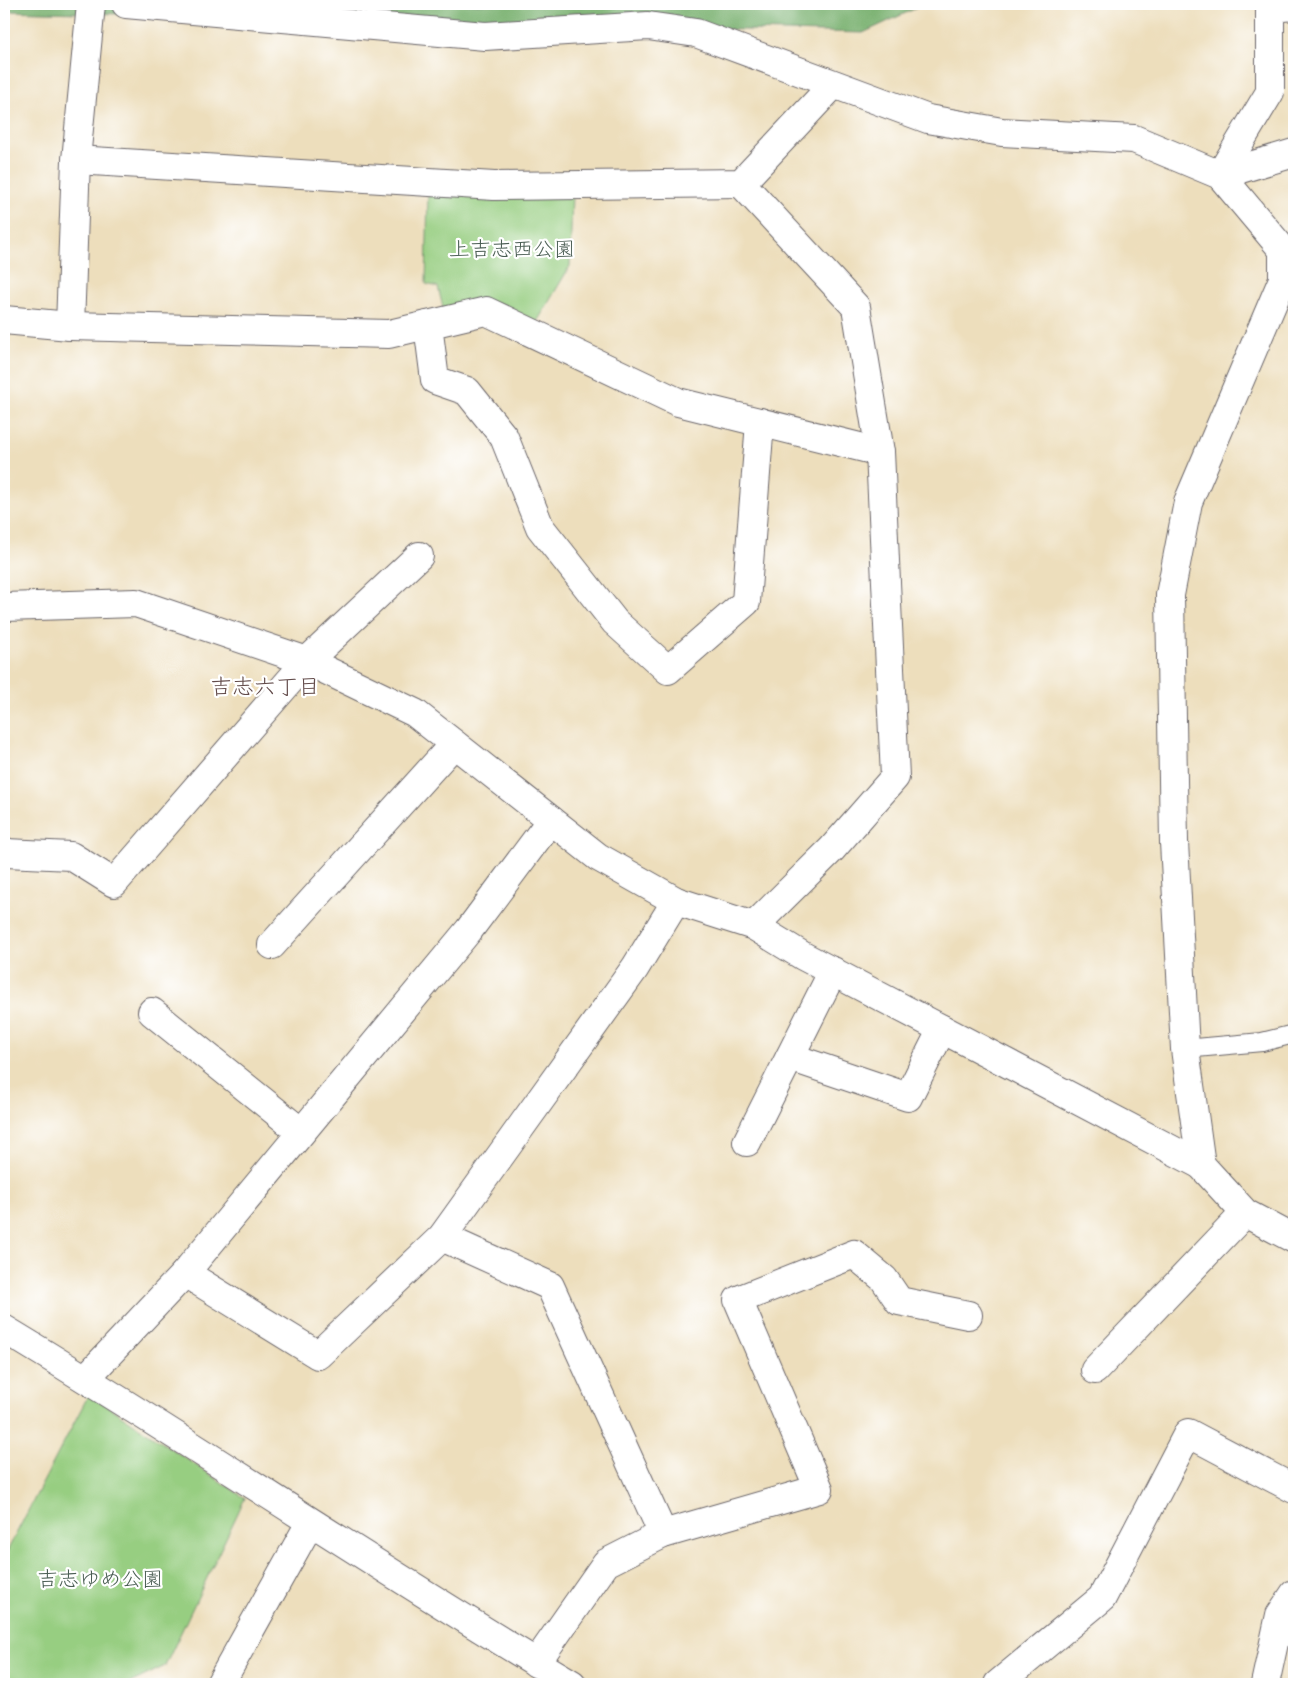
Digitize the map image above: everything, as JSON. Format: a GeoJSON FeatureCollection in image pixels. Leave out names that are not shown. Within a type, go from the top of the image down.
{"type":"FeatureCollection","features":[{"type":"Feature","properties":{"kind":"street"},"geometry":{"type":"LineString","coordinates":[[70,326],[76,160],[90,4]]}},
{"type":"Feature","properties":{"kind":"street"},"geometry":{"type":"LineString","coordinates":[[126,4],[486,36],[648,26],[696,32],[928,119],[1002,132],[1134,139],[1220,175],[1282,250],[1283,279],[1188,502],[1170,595],[1174,842],[1185,1049],[1201,1165]]}},
{"type":"Feature","properties":{"kind":"street"},"geometry":{"type":"LineString","coordinates":[[1220,175],[1270,92],[1270,8],[1294,6]]}},
{"type":"Feature","properties":{"kind":"street"},"geometry":{"type":"LineString","coordinates":[[76,160],[494,186],[741,183],[833,84]]}},
{"type":"Feature","properties":{"kind":"street"},"geometry":{"type":"LineString","coordinates":[[1220,175],[1294,153]]}},
{"type":"Feature","properties":{"kind":"street"},"geometry":{"type":"LineString","coordinates":[[741,183],[856,307],[880,452],[895,777],[832,849],[754,926]]}},
{"type":"Feature","properties":{"kind":"street"},"geometry":{"type":"LineString","coordinates":[[4,320],[70,326],[389,334],[486,311],[678,402],[880,452]]}},
{"type":"Feature","properties":{"kind":"street"},"geometry":{"type":"LineString","coordinates":[[428,325],[435,380],[467,390],[504,437],[540,527],[614,622],[668,670],[746,602],[760,422]]}},
{"type":"Feature","properties":{"kind":"street"},"geometry":{"type":"LineString","coordinates":[[4,851],[6,853],[70,856],[114,884],[307,661],[419,556]]}},
{"type":"Feature","properties":{"kind":"street"},"geometry":{"type":"LineString","coordinates":[[4,607],[136,603],[307,661],[415,713],[598,856],[676,901],[754,926],[803,956],[1201,1165],[1245,1213],[1294,1238]]}},
{"type":"Feature","properties":{"kind":"street"},"geometry":{"type":"LineString","coordinates":[[272,945],[454,744]]}},
{"type":"Feature","properties":{"kind":"street"},"geometry":{"type":"LineString","coordinates":[[86,1378],[185,1273],[469,930],[551,820]]}},
{"type":"Feature","properties":{"kind":"street"},"geometry":{"type":"LineString","coordinates":[[185,1273],[318,1355],[442,1237],[635,968],[676,901]]}},
{"type":"Feature","properties":{"kind":"street"},"geometry":{"type":"LineString","coordinates":[[747,1142],[833,971]]}},
{"type":"Feature","properties":{"kind":"street"},"geometry":{"type":"LineString","coordinates":[[152,1012],[301,1132]]}},
{"type":"Feature","properties":{"kind":"street"},"geometry":{"type":"LineString","coordinates":[[790,1057],[908,1097],[942,1029]]}},
{"type":"Feature","properties":{"kind":"street"},"geometry":{"type":"LineString","coordinates":[[1095,1370],[1245,1213]]}},
{"type":"Feature","properties":{"kind":"street"},"geometry":{"type":"LineString","coordinates":[[442,1237],[550,1286],[663,1534]]}},
{"type":"Feature","properties":{"kind":"street"},"geometry":{"type":"LineString","coordinates":[[536,1663],[606,1563],[663,1534],[819,1489],[738,1300],[854,1254],[884,1280],[899,1301],[968,1315]]}},
{"type":"Feature","properties":{"kind":"street"},"geometry":{"type":"LineString","coordinates":[[4,1329],[86,1378],[310,1523],[572,1684]]}},
{"type":"Feature","properties":{"kind":"street"},"geometry":{"type":"LineString","coordinates":[[998,1684],[1102,1598],[1188,1433],[1294,1490]]}},
{"type":"Feature","properties":{"kind":"street"},"geometry":{"type":"LineString","coordinates":[[220,1684],[310,1523]]}},
{"type":"Feature","properties":{"kind":"street"},"geometry":{"type":"LineString","coordinates":[[1265,1684],[1280,1616],[1294,1594]]}},
{"type":"Feature","properties":{"kind":"lane"},"geometry":{"type":"LineString","coordinates":[[1185,1049],[1262,1042],[1294,1034]]}},
{"type":"Feature","properties":{"kind":"green space"},"geometry":{"type":"Polygon","coordinates":[[[4,4],[925,4],[863,33],[4,11],[4,4]]]}},
{"type":"Feature","properties":{"kind":"green space","name":"上吉志西公園"},"geometry":{"type":"Polygon","coordinates":[[[428,190],[572,192],[570,266],[534,327],[445,316],[438,287],[426,284],[428,190]]]}},
{"type":"Feature","properties":{"kind":"green space","name":"吉志ゆめ公園"},"geometry":{"type":"Polygon","coordinates":[[[89,1394],[245,1498],[165,1666],[128,1684],[4,1684],[4,1557],[89,1394]]]}},
{"type":"Feature","properties":{"kind":"district","name":"吉志六丁目"},"geometry":{"type":"Point","coordinates":[265,687]}}]}
